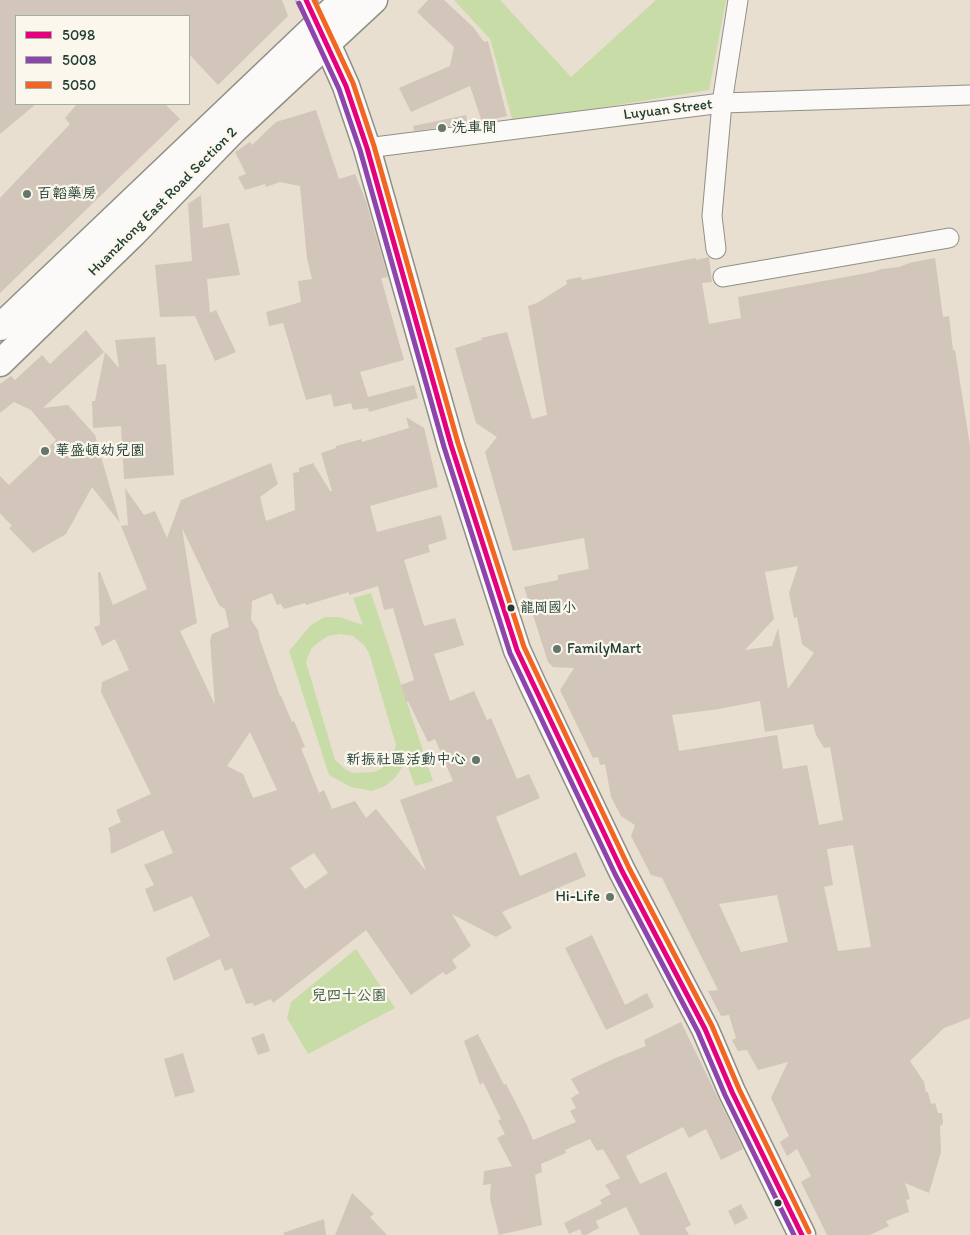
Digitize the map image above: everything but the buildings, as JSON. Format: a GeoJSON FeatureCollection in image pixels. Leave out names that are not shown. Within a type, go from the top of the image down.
{"type":"FeatureCollection","features":[{"type":"Feature","properties":{"kind":"main road"},"geometry":{"type":"LineString","coordinates":[[323,33],[343,0]]}},
{"type":"Feature","properties":{"kind":"main road"},"geometry":{"type":"LineString","coordinates":[[323,33],[374,0]]}},
{"type":"Feature","properties":{"kind":"main road"},"geometry":{"type":"LineString","coordinates":[[323,33],[346,86],[367,148],[451,445],[517,650],[622,871],[705,1029],[732,1092],[802,1235]]}},
{"type":"Feature","properties":{"kind":"main road","name":"Huanzhong East Road Section 2"},"geometry":{"type":"LineString","coordinates":[[0,327],[323,33]]}},
{"type":"Feature","properties":{"kind":"main road","name":"Huanzhong East Road Section 2"},"geometry":{"type":"LineString","coordinates":[[0,363],[134,233],[234,130],[323,33]]}},
{"type":"Feature","properties":{"kind":"street"},"geometry":{"type":"LineString","coordinates":[[306,0],[323,33]]}},
{"type":"Feature","properties":{"kind":"street"},"geometry":{"type":"LineString","coordinates":[[716,249],[712,216],[722,103],[738,0]]}},
{"type":"Feature","properties":{"kind":"street","name":"Luyuan Street"},"geometry":{"type":"LineString","coordinates":[[367,148],[722,103],[970,95]]}},
{"type":"Feature","properties":{"kind":"street"},"geometry":{"type":"LineString","coordinates":[[723,277],[949,238]]}},
{"type":"Feature","properties":{"kind":"green space"},"geometry":{"type":"Polygon","coordinates":[[[454,0],[500,0],[571,77],[656,0],[726,0],[709,90],[513,122],[490,39],[454,0]]]}},
{"type":"Feature","properties":{"kind":"green space"},"geometry":{"type":"Polygon","coordinates":[[[371,593],[433,781],[415,786],[406,762],[395,778],[385,786],[372,791],[351,787],[329,775],[289,651],[311,625],[325,617],[339,617],[363,625],[353,598],[371,593]],[[340,634],[328,636],[311,649],[306,662],[335,760],[353,773],[373,772],[381,769],[387,763],[393,755],[396,745],[369,653],[364,645],[353,636],[340,634]]]}},
{"type":"Feature","properties":{"kind":"green space","name":"兒四十公園"},"geometry":{"type":"Polygon","coordinates":[[[356,949],[395,1008],[308,1054],[287,1018],[291,1002],[356,949]]]}},
{"type":"Feature","properties":{"kind":"transit line","name":"5098"},"geometry":{"type":"LineString","coordinates":[[306,0],[346,86],[367,148],[451,445],[517,650],[622,871],[705,1029],[732,1092],[802,1235]]}},
{"type":"Feature","properties":{"kind":"transit line","name":"5050"},"geometry":{"type":"LineString","coordinates":[[314,0],[353,83],[374,146],[458,443],[524,647],[629,868],[712,1026],[739,1089],[809,1232]]}},
{"type":"Feature","properties":{"kind":"transit line","name":"5008"},"geometry":{"type":"LineString","coordinates":[[299,3],[339,89],[360,150],[444,447],[510,653],[615,874],[698,1032],[725,1095],[794,1235]]}},
{"type":"Feature","properties":{"kind":"place","name":"洗車間"},"geometry":{"type":"Point","coordinates":[442,128]}},
{"type":"Feature","properties":{"kind":"place","name":"百韜藥房"},"geometry":{"type":"Point","coordinates":[27,194]}},
{"type":"Feature","properties":{"kind":"place","name":"華盛頓幼兒園"},"geometry":{"type":"Point","coordinates":[45,451]}},
{"type":"Feature","properties":{"kind":"place","name":"龍岡國小"},"geometry":{"type":"Point","coordinates":[511,608]}},
{"type":"Feature","properties":{"kind":"place","name":"FamilyMart"},"geometry":{"type":"Point","coordinates":[557,649]}},
{"type":"Feature","properties":{"kind":"place","name":"新振社區活動中心"},"geometry":{"type":"Point","coordinates":[476,760]}},
{"type":"Feature","properties":{"kind":"place","name":"Hi-Life"},"geometry":{"type":"Point","coordinates":[610,897]}}]}
